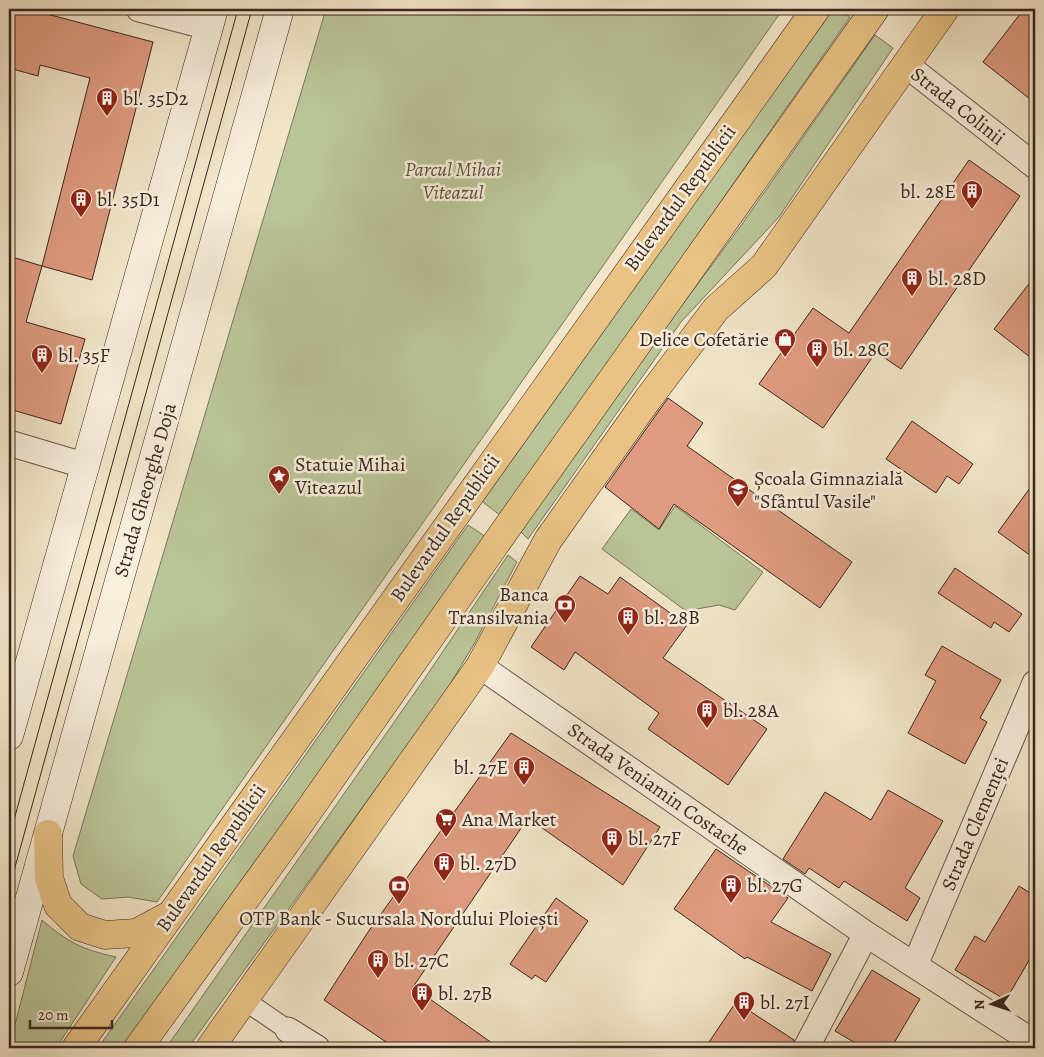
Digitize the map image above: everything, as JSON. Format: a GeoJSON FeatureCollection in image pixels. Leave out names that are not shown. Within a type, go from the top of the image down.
{"type":"FeatureCollection","features":[{"type":"Feature","properties":{"kind":"main road","name":"Strada Gheorghe Doja"},"geometry":{"type":"LineString","coordinates":[[9,972],[280,9]]}},
{"type":"Feature","properties":{"kind":"main road","name":"Bulevardul Republicii"},"geometry":{"type":"LineString","coordinates":[[76,1048],[816,9]]}},
{"type":"Feature","properties":{"kind":"main road"},"geometry":{"type":"LineString","coordinates":[[138,1048],[295,830],[511,521],[875,9]]}},
{"type":"Feature","properties":{"kind":"main road"},"geometry":{"type":"LineString","coordinates":[[210,1048],[480,666],[554,532],[716,309],[764,266],[905,64],[946,9]]}},
{"type":"Feature","properties":{"kind":"main road"},"geometry":{"type":"LineString","coordinates":[[9,736],[83,465],[211,18]]}},
{"type":"Feature","properties":{"kind":"main road"},"geometry":{"type":"LineString","coordinates":[[48,834],[49,878],[58,905],[80,926],[105,935],[136,933],[172,914]]}},
{"type":"Feature","properties":{"kind":"street"},"geometry":{"type":"LineString","coordinates":[[139,9],[211,18]]}},
{"type":"Feature","properties":{"kind":"street","name":"Strada Colinii"},"geometry":{"type":"LineString","coordinates":[[905,64],[1035,166]]}},
{"type":"Feature","properties":{"kind":"street"},"geometry":{"type":"LineString","coordinates":[[9,443],[83,465]]}},
{"type":"Feature","properties":{"kind":"street","name":"Strada Veniamin Costache"},"geometry":{"type":"LineString","coordinates":[[480,666],[866,934],[1035,1043]]}},
{"type":"Feature","properties":{"kind":"street","name":"Strada Clemenței"},"geometry":{"type":"LineString","coordinates":[[915,965],[1035,683]]}},
{"type":"Feature","properties":{"kind":"street"},"geometry":{"type":"LineString","coordinates":[[806,1048],[866,934]]}},
{"type":"Feature","properties":{"kind":"street"},"geometry":{"type":"LineString","coordinates":[[244,1000],[317,1048]]}},
{"type":"Feature","properties":{"kind":"green space","name":"Parcul Mihai Viteazul"},"geometry":{"type":"Polygon","coordinates":[[[326,9],[783,9],[157,902],[128,897],[102,899],[81,884],[73,856],[326,9]]]}},
{"type":"Feature","properties":{"kind":"green space"},"geometry":{"type":"Polygon","coordinates":[[[829,9],[838,9],[850,17],[501,516],[479,499],[829,9]]]}},
{"type":"Feature","properties":{"kind":"green space"},"geometry":{"type":"Polygon","coordinates":[[[875,35],[893,48],[779,217],[681,322],[528,539],[520,531],[613,398],[740,227],[875,35]]]}},
{"type":"Feature","properties":{"kind":"green space"},"geometry":{"type":"Polygon","coordinates":[[[675,506],[763,572],[735,610],[719,605],[686,611],[602,549],[631,509],[659,530],[675,506]]]}},
{"type":"Feature","properties":{"kind":"green space"},"geometry":{"type":"Polygon","coordinates":[[[468,525],[486,537],[123,1048],[98,1048],[468,525]]]}},
{"type":"Feature","properties":{"kind":"green space"},"geometry":{"type":"Polygon","coordinates":[[[508,555],[517,562],[474,644],[443,696],[188,1048],[166,1048],[425,678],[508,555]]]}},
{"type":"Feature","properties":{"kind":"green space"},"geometry":{"type":"Polygon","coordinates":[[[42,920],[76,944],[116,957],[56,1048],[9,1048],[42,920]]]}},
{"type":"Feature","properties":{"kind":"building"},"geometry":{"type":"Polygon","coordinates":[[[12,9],[28,9],[153,42],[92,280],[42,266],[90,78],[40,65],[38,76],[9,68],[9,21],[12,9]]]}},
{"type":"Feature","properties":{"kind":"building"},"geometry":{"type":"Polygon","coordinates":[[[1024,9],[1035,9],[1035,103],[983,62],[1024,9]]]}},
{"type":"Feature","properties":{"kind":"building"},"geometry":{"type":"Polygon","coordinates":[[[969,160],[1020,196],[901,369],[876,352],[823,428],[759,384],[813,308],[849,333],[969,160]]]}},
{"type":"Feature","properties":{"kind":"building","name":"bl. 35F"},"geometry":{"type":"Polygon","coordinates":[[[9,256],[42,266],[26,322],[85,339],[61,424],[9,409],[9,256]]]}},
{"type":"Feature","properties":{"kind":"building"},"geometry":{"type":"Polygon","coordinates":[[[1035,276],[1035,361],[994,329],[1035,276]]]}},
{"type":"Feature","properties":{"kind":"building"},"geometry":{"type":"Polygon","coordinates":[[[668,398],[703,423],[687,446],[852,562],[820,608],[674,504],[659,529],[605,487],[668,398]]]}},
{"type":"Feature","properties":{"kind":"building"},"geometry":{"type":"Polygon","coordinates":[[[912,421],[973,464],[959,484],[947,476],[936,493],[886,459],[912,421]]]}},
{"type":"Feature","properties":{"kind":"building"},"geometry":{"type":"Polygon","coordinates":[[[1035,481],[1035,559],[998,532],[1035,481]]]}},
{"type":"Feature","properties":{"kind":"building"},"geometry":{"type":"Polygon","coordinates":[[[955,568],[1022,614],[1009,632],[994,622],[991,628],[938,593],[955,568]]]}},
{"type":"Feature","properties":{"kind":"building"},"geometry":{"type":"Polygon","coordinates":[[[580,576],[608,594],[620,577],[687,625],[663,658],[767,729],[728,785],[648,729],[659,713],[575,652],[564,670],[531,647],[580,576]]]}},
{"type":"Feature","properties":{"kind":"building"},"geometry":{"type":"Polygon","coordinates":[[[942,646],[1001,680],[980,718],[987,722],[965,764],[908,733],[936,681],[925,675],[942,646]]]}},
{"type":"Feature","properties":{"kind":"building"},"geometry":{"type":"Polygon","coordinates":[[[511,733],[660,827],[623,885],[528,818],[413,987],[499,1048],[395,1048],[324,1000],[368,932],[511,733]]]}},
{"type":"Feature","properties":{"kind":"building"},"geometry":{"type":"Polygon","coordinates":[[[888,790],[943,821],[905,888],[920,898],[907,921],[844,881],[839,888],[809,868],[805,874],[783,859],[825,792],[871,820],[888,790]]]}},
{"type":"Feature","properties":{"kind":"building","name":"bl. 27G"},"geometry":{"type":"Polygon","coordinates":[[[716,849],[788,898],[771,922],[831,954],[812,991],[747,957],[745,959],[674,909],[716,849]]]}},
{"type":"Feature","properties":{"kind":"building"},"geometry":{"type":"Polygon","coordinates":[[[1019,886],[1035,896],[1035,950],[1006,1000],[955,970],[975,936],[985,942],[1019,886]]]}},
{"type":"Feature","properties":{"kind":"building"},"geometry":{"type":"Polygon","coordinates":[[[556,898],[588,921],[546,982],[535,975],[532,979],[510,964],[556,898]]]}},
{"type":"Feature","properties":{"kind":"building"},"geometry":{"type":"Polygon","coordinates":[[[872,970],[920,999],[891,1048],[864,1048],[835,1031],[872,970]]]}},
{"type":"Feature","properties":{"kind":"building","name":"bl. 27I"},"geometry":{"type":"Polygon","coordinates":[[[736,1002],[794,1040],[792,1048],[705,1048],[736,1002]]]}},
{"type":"Feature","properties":{"kind":"tram line"},"geometry":{"type":"LineString","coordinates":[[9,838],[238,9]]}},
{"type":"Feature","properties":{"kind":"tram line"},"geometry":{"type":"LineString","coordinates":[[9,889],[252,9]]}},
{"type":"Feature","properties":{"kind":"place","name":"bl. 35D2"},"geometry":{"type":"Point","coordinates":[107,117]}},
{"type":"Feature","properties":{"kind":"place","name":"bl. 28E"},"geometry":{"type":"Point","coordinates":[972,210]}},
{"type":"Feature","properties":{"kind":"place","name":"bl. 35D1"},"geometry":{"type":"Point","coordinates":[81,218]}},
{"type":"Feature","properties":{"kind":"place","name":"bl. 28D"},"geometry":{"type":"Point","coordinates":[912,297]}},
{"type":"Feature","properties":{"kind":"place","name":"Delice Cofetărie"},"geometry":{"type":"Point","coordinates":[785,358]}},
{"type":"Feature","properties":{"kind":"place","name":"bl. 28C"},"geometry":{"type":"Point","coordinates":[817,368]}},
{"type":"Feature","properties":{"kind":"place","name":"bl. 35F"},"geometry":{"type":"Point","coordinates":[42,374]}},
{"type":"Feature","properties":{"kind":"place","name":"Statuie Mihai Viteazul"},"geometry":{"type":"Point","coordinates":[279,495]}},
{"type":"Feature","properties":{"kind":"place","name":"Școala Gimnazială \"Sfântul Vasile\""},"geometry":{"type":"Point","coordinates":[738,508]}},
{"type":"Feature","properties":{"kind":"place","name":"Banca Transilvania"},"geometry":{"type":"Point","coordinates":[565,624]}},
{"type":"Feature","properties":{"kind":"place","name":"bl. 28B"},"geometry":{"type":"Point","coordinates":[628,636]}},
{"type":"Feature","properties":{"kind":"place","name":"bl. 28A"},"geometry":{"type":"Point","coordinates":[707,729]}},
{"type":"Feature","properties":{"kind":"place","name":"bl. 27E"},"geometry":{"type":"Point","coordinates":[524,786]}},
{"type":"Feature","properties":{"kind":"place","name":"Ana Market"},"geometry":{"type":"Point","coordinates":[446,838]}},
{"type":"Feature","properties":{"kind":"place","name":"bl. 27F"},"geometry":{"type":"Point","coordinates":[612,857]}},
{"type":"Feature","properties":{"kind":"place","name":"bl. 27D"},"geometry":{"type":"Point","coordinates":[444,882]}},
{"type":"Feature","properties":{"kind":"place","name":"bl. 27G"},"geometry":{"type":"Point","coordinates":[731,904]}},
{"type":"Feature","properties":{"kind":"place","name":"OTP Bank - Sucursala Nordului Ploiești"},"geometry":{"type":"Point","coordinates":[399,905]}},
{"type":"Feature","properties":{"kind":"place","name":"bl. 27C"},"geometry":{"type":"Point","coordinates":[378,979]}},
{"type":"Feature","properties":{"kind":"place","name":"bl. 27B"},"geometry":{"type":"Point","coordinates":[422,1012]}},
{"type":"Feature","properties":{"kind":"place","name":"bl. 27I"},"geometry":{"type":"Point","coordinates":[744,1021]}}]}
